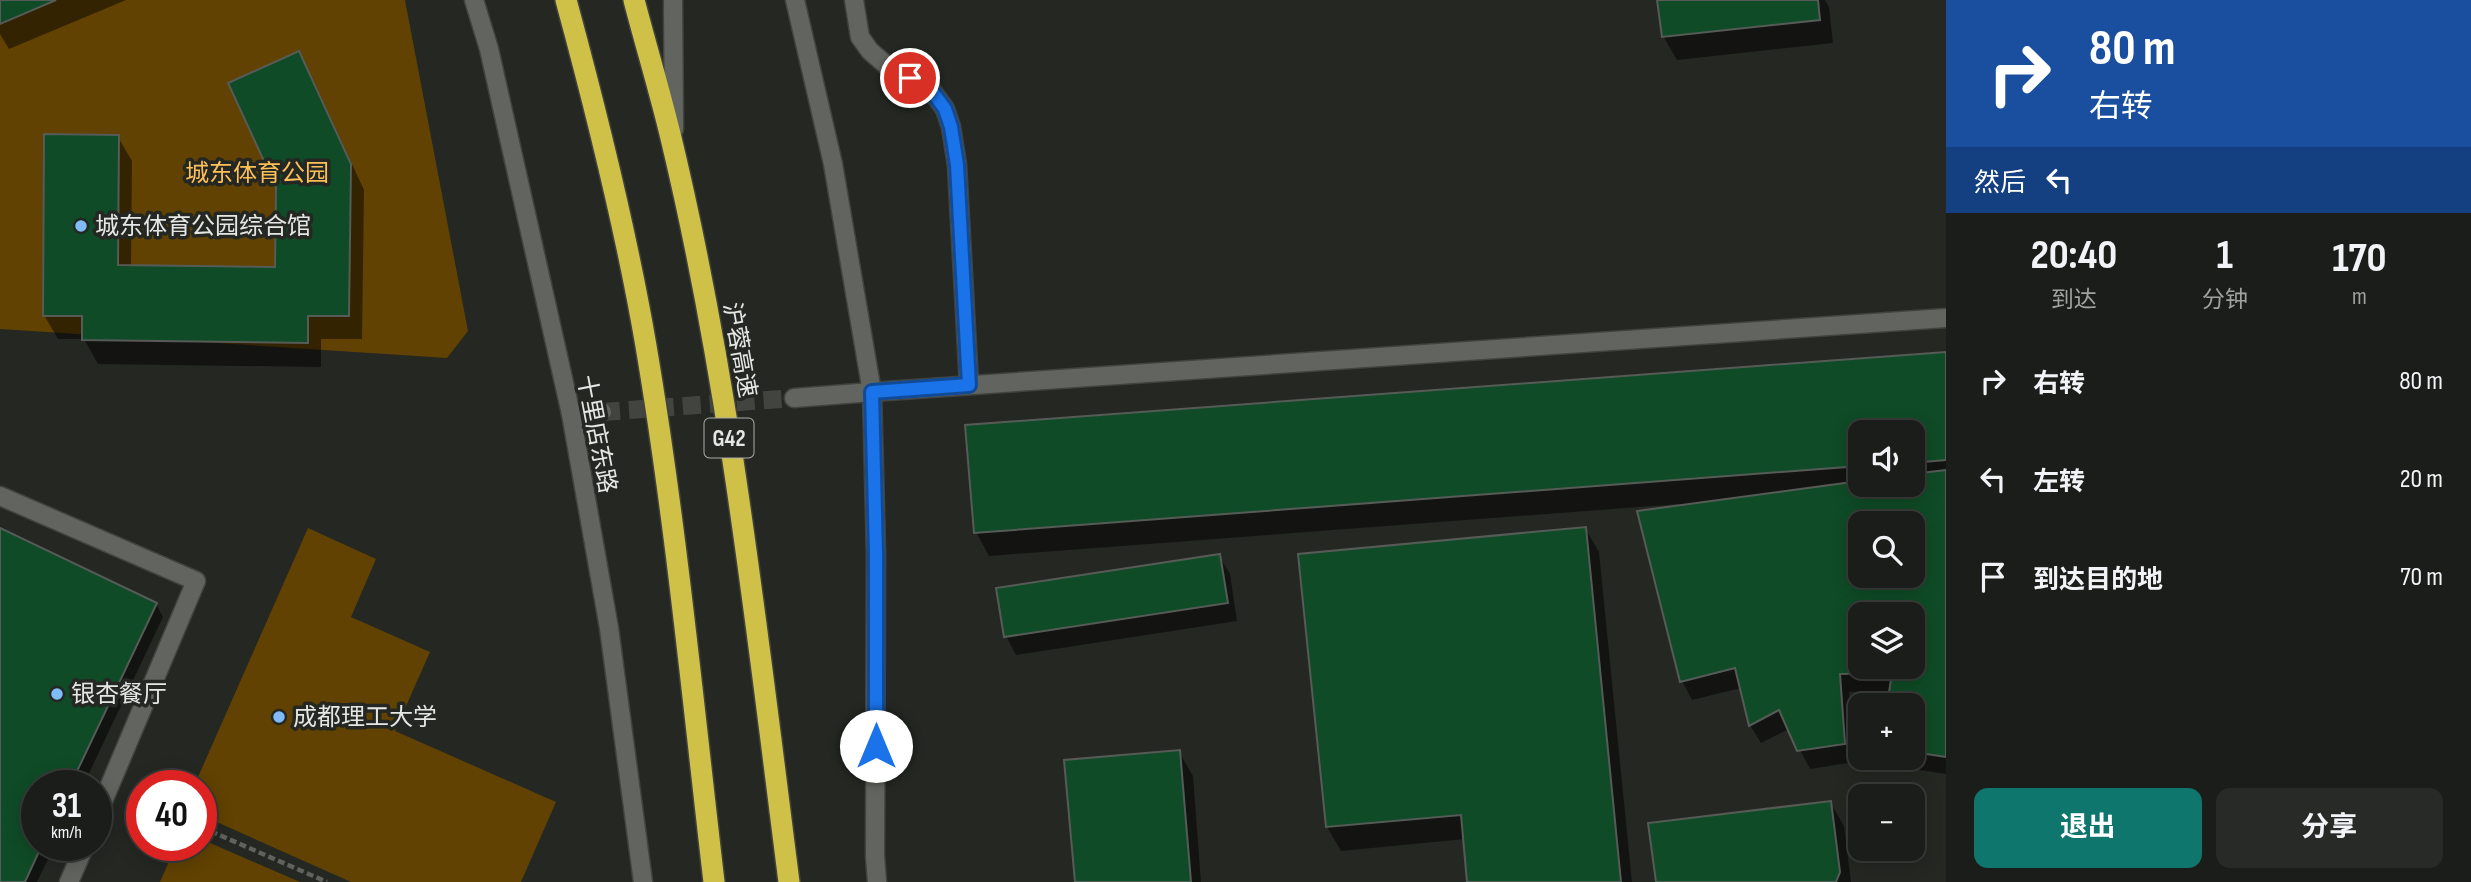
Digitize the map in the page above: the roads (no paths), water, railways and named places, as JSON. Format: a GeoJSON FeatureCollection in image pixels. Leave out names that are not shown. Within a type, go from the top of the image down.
{"type":"FeatureCollection","features":[{"type":"Feature","properties":{"kind":"highway"},"geometry":{"type":"LineString","coordinates":[[566,0],[597,112],[646,345],[672,528],[714,882]]}},
{"type":"Feature","properties":{"kind":"highway","name":"沪蓉高速"},"geometry":{"type":"LineString","coordinates":[[634,0],[675,154],[712,338],[743,526],[789,882]]}},
{"type":"Feature","properties":{"kind":"street","name":"十里店东路"},"geometry":{"type":"LineString","coordinates":[[474,0],[489,49],[570,414],[609,628],[643,882]]}},
{"type":"Feature","properties":{"kind":"street"},"geometry":{"type":"LineString","coordinates":[[673,0],[675,154]]}},
{"type":"Feature","properties":{"kind":"street"},"geometry":{"type":"LineString","coordinates":[[795,0],[834,164],[872,392],[876,553],[877,882]]}},
{"type":"Feature","properties":{"kind":"street"},"geometry":{"type":"LineString","coordinates":[[854,0],[860,37],[870,51],[892,70],[929,87],[945,109],[951,127],[957,165],[969,385]]}},
{"type":"Feature","properties":{"kind":"street"},"geometry":{"type":"LineString","coordinates":[[794,398],[1946,318]]}},
{"type":"Feature","properties":{"kind":"street"},"geometry":{"type":"LineString","coordinates":[[570,414],[602,412]]}},
{"type":"Feature","properties":{"kind":"street"},"geometry":{"type":"LineString","coordinates":[[0,496],[196,581],[112,780]]}},
{"type":"Feature","properties":{"kind":"street"},"geometry":{"type":"LineString","coordinates":[[69,882],[78,861]]}},
{"type":"Feature","properties":{"kind":"tunnel"},"geometry":{"type":"LineString","coordinates":[[602,412],[794,398]]}},
{"type":"Feature","properties":{"kind":"place","name":"城东体育公园综合馆"},"geometry":{"type":"Point","coordinates":[81,226]}},
{"type":"Feature","properties":{"kind":"place","name":"银杏餐厅"},"geometry":{"type":"Point","coordinates":[57,694]}},
{"type":"Feature","properties":{"kind":"place","name":"成都理工大学"},"geometry":{"type":"Point","coordinates":[279,717]}},
{"type":"Feature","properties":{"kind":"park label","name":"城东体育公园"},"geometry":{"type":"Point","coordinates":[257,173]}}]}
